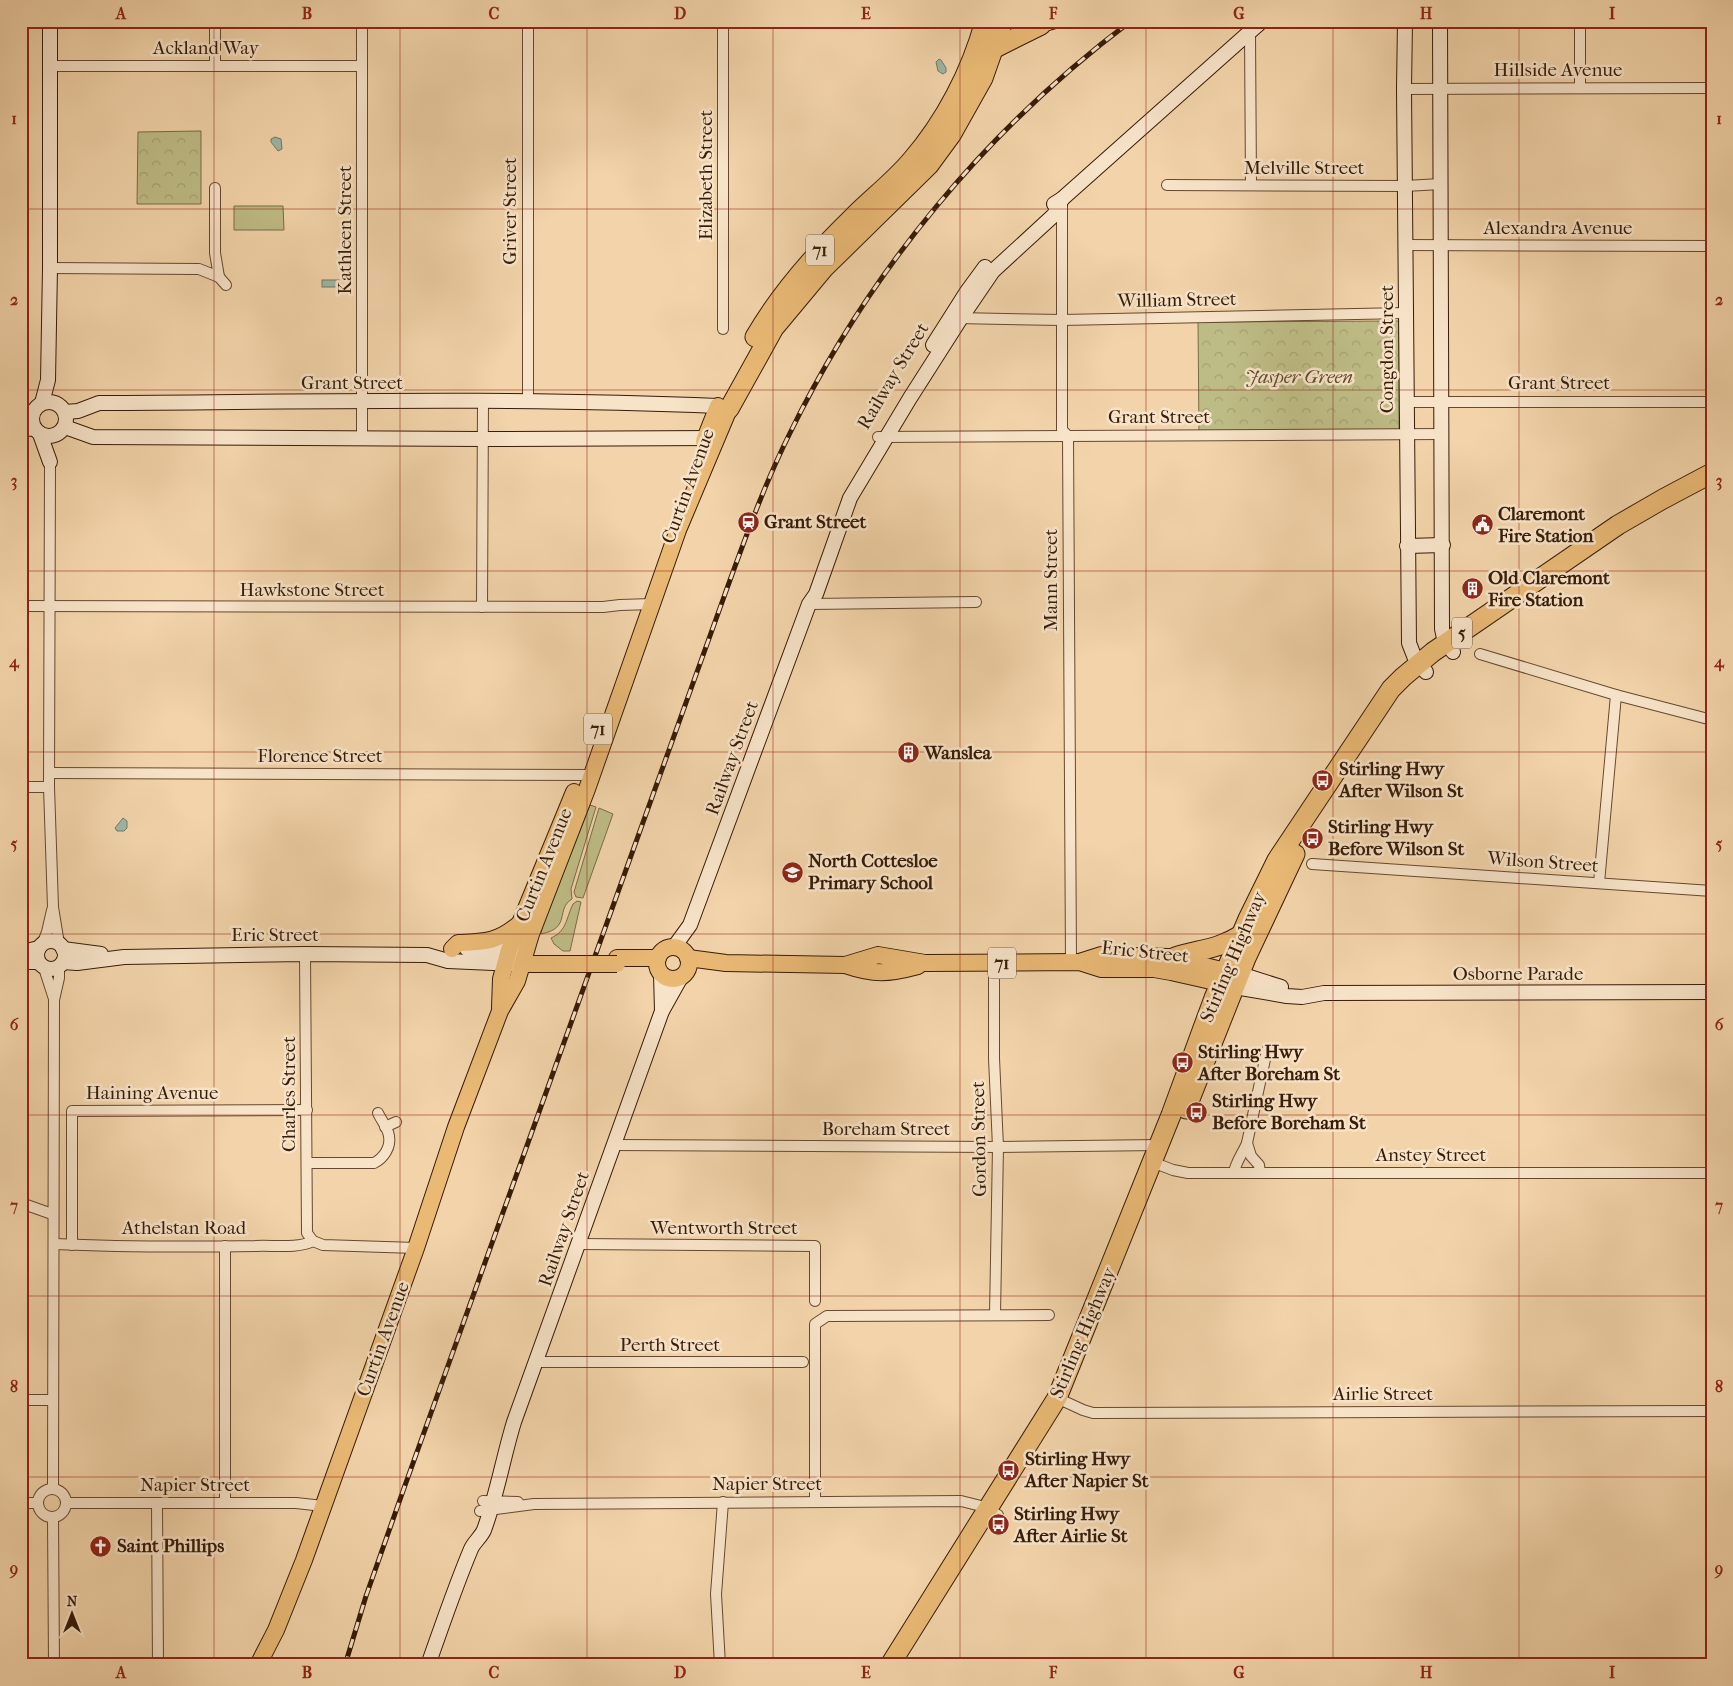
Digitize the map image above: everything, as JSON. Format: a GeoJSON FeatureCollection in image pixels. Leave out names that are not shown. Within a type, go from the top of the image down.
{"type":"FeatureCollection","features":[{"type":"Feature","properties":{"kind":"highway","name":"Curtin Avenue"},"geometry":{"type":"LineString","coordinates":[[724,408],[751,345],[773,308],[818,252],[910,162],[942,119],[970,66],[985,21]]}},
{"type":"Feature","properties":{"kind":"highway","name":"71"},"geometry":{"type":"LineString","coordinates":[[995,48],[1004,21]]}},
{"type":"Feature","properties":{"kind":"highway"},"geometry":{"type":"LineString","coordinates":[[995,48],[1048,23]]}},
{"type":"Feature","properties":{"kind":"highway","name":"Curtin Avenue"},"geometry":{"type":"LineString","coordinates":[[724,408],[774,328],[824,268],[929,165],[951,135],[984,78],[995,48]]}},
{"type":"Feature","properties":{"kind":"highway","name":"Stirling Highway"},"geometry":{"type":"LineString","coordinates":[[1230,979],[1241,935],[1277,860],[1391,689],[1618,526],[1712,473]]}},
{"type":"Feature","properties":{"kind":"highway","name":"Stirling Highway"},"geometry":{"type":"LineString","coordinates":[[1450,648],[1636,527],[1712,486]]}},
{"type":"Feature","properties":{"kind":"highway","name":"Stirling Highway"},"geometry":{"type":"LineString","coordinates":[[890,1665],[992,1512],[1062,1401],[1156,1155],[1230,979],[1295,853],[1422,668]]}},
{"type":"Feature","properties":{"kind":"highway","name":"71"},"geometry":{"type":"LineString","coordinates":[[1175,958],[1191,952],[1216,948],[1229,943],[1241,935]]}},
{"type":"Feature","properties":{"kind":"highway","name":"Stirling Highway"},"geometry":{"type":"LineString","coordinates":[[903,1665],[992,1512]]}},
{"type":"Feature","properties":{"kind":"main road","name":"Curtin Avenue"},"geometry":{"type":"LineString","coordinates":[[516,958],[586,774],[646,608],[724,408]]}},
{"type":"Feature","properties":{"kind":"main road","name":"Curtin Avenue"},"geometry":{"type":"LineString","coordinates":[[258,1665],[278,1624],[323,1506],[416,1248],[456,1126],[500,1011],[517,981],[516,958],[520,923],[586,774]]}},
{"type":"Feature","properties":{"kind":"main road"},"geometry":{"type":"LineString","coordinates":[[452,949],[458,943],[484,942],[499,939],[520,923]]}},
{"type":"Feature","properties":{"kind":"main road","name":"71"},"geometry":{"type":"LineString","coordinates":[[662,951],[684,961],[670,978],[659,966],[662,951]]}},
{"type":"Feature","properties":{"kind":"main road","name":"Eric Street"},"geometry":{"type":"LineString","coordinates":[[684,961],[845,965],[878,955],[925,963],[1075,962],[1101,955],[1175,958],[1230,979]]}},
{"type":"Feature","properties":{"kind":"main road","name":"Eric Street"},"geometry":{"type":"LineString","coordinates":[[516,958],[562,961],[617,961],[659,966]]}},
{"type":"Feature","properties":{"kind":"main road","name":"Eric Street"},"geometry":{"type":"LineString","coordinates":[[1075,962],[1101,969],[1154,969],[1230,979]]}},
{"type":"Feature","properties":{"kind":"street"},"geometry":{"type":"LineString","coordinates":[[50,21],[48,380],[66,422],[60,431],[50,462],[49,787],[52,907],[61,956],[54,1000],[52,1214],[54,1244],[53,1489]]}},
{"type":"Feature","properties":{"kind":"street"},"geometry":{"type":"LineString","coordinates":[[215,21],[215,66]]}},
{"type":"Feature","properties":{"kind":"street","name":"Kathleen Street"},"geometry":{"type":"LineString","coordinates":[[362,21],[362,438]]}},
{"type":"Feature","properties":{"kind":"street","name":"Griver Street"},"geometry":{"type":"LineString","coordinates":[[528,21],[528,402]]}},
{"type":"Feature","properties":{"kind":"street","name":"Elizabeth Street"},"geometry":{"type":"LineString","coordinates":[[723,21],[723,329]]}},
{"type":"Feature","properties":{"kind":"street"},"geometry":{"type":"LineString","coordinates":[[1004,21],[1048,23]]}},
{"type":"Feature","properties":{"kind":"street","name":"Railway Street"},"geometry":{"type":"LineString","coordinates":[[428,1665],[453,1594],[474,1544],[483,1532],[486,1506],[500,1480],[502,1460],[514,1422],[662,1012],[684,961],[690,924],[809,604],[807,591],[841,499],[883,437],[955,318],[966,292],[986,266],[1048,208],[1062,199],[1262,21]]}},
{"type":"Feature","properties":{"kind":"street","name":"Congdon Street"},"geometry":{"type":"LineString","coordinates":[[1405,21],[1405,313],[1409,643],[1422,668]]}},
{"type":"Feature","properties":{"kind":"street"},"geometry":{"type":"LineString","coordinates":[[1440,21],[1442,629],[1450,648]]}},
{"type":"Feature","properties":{"kind":"street"},"geometry":{"type":"LineString","coordinates":[[1580,21],[1580,88]]}},
{"type":"Feature","properties":{"kind":"street"},"geometry":{"type":"LineString","coordinates":[[1250,32],[1251,185]]}},
{"type":"Feature","properties":{"kind":"street","name":"Ackland Way"},"geometry":{"type":"LineString","coordinates":[[50,66],[362,66]]}},
{"type":"Feature","properties":{"kind":"street","name":"Hillside Avenue"},"geometry":{"type":"LineString","coordinates":[[1404,88],[1712,88]]}},
{"type":"Feature","properties":{"kind":"street","name":"Melville Street"},"geometry":{"type":"LineString","coordinates":[[1167,185],[1405,186],[1440,184]]}},
{"type":"Feature","properties":{"kind":"street"},"geometry":{"type":"LineString","coordinates":[[215,188],[215,253],[219,277]]}},
{"type":"Feature","properties":{"kind":"street","name":"Mann Street"},"geometry":{"type":"LineString","coordinates":[[1062,199],[1062,430],[1068,436],[1069,858],[1075,962]]}},
{"type":"Feature","properties":{"kind":"street","name":"Alexandra Avenue"},"geometry":{"type":"LineString","coordinates":[[1405,246],[1712,246]]}},
{"type":"Feature","properties":{"kind":"street"},"geometry":{"type":"LineString","coordinates":[[50,268],[199,269],[219,277],[226,285]]}},
{"type":"Feature","properties":{"kind":"street","name":"William Street"},"geometry":{"type":"LineString","coordinates":[[955,318],[1062,320],[1405,313]]}},
{"type":"Feature","properties":{"kind":"street"},"geometry":{"type":"LineString","coordinates":[[48,380],[32,407],[32,431],[50,462]]}},
{"type":"Feature","properties":{"kind":"street"},"geometry":{"type":"LineString","coordinates":[[32,407],[52,402],[61,408]]}},
{"type":"Feature","properties":{"kind":"street"},"geometry":{"type":"LineString","coordinates":[[482,402],[482,607]]}},
{"type":"Feature","properties":{"kind":"street","name":"Grant Street"},"geometry":{"type":"LineString","coordinates":[[61,408],[78,411],[99,404],[528,402],[647,403],[724,408]]}},
{"type":"Feature","properties":{"kind":"street","name":"Grant Street"},"geometry":{"type":"LineString","coordinates":[[1406,402],[1712,402]]}},
{"type":"Feature","properties":{"kind":"street"},"geometry":{"type":"LineString","coordinates":[[32,431],[45,436],[60,431],[93,437],[711,438]]}},
{"type":"Feature","properties":{"kind":"street","name":"Grant Street"},"geometry":{"type":"LineString","coordinates":[[883,437],[1441,434]]}},
{"type":"Feature","properties":{"kind":"street"},"geometry":{"type":"LineString","coordinates":[[1407,546],[1442,545]]}},
{"type":"Feature","properties":{"kind":"street"},"geometry":{"type":"LineString","coordinates":[[809,604],[976,602]]}},
{"type":"Feature","properties":{"kind":"street","name":"Hawkstone Street"},"geometry":{"type":"LineString","coordinates":[[21,606],[646,608]]}},
{"type":"Feature","properties":{"kind":"street"},"geometry":{"type":"LineString","coordinates":[[1480,654],[1616,695],[1712,720]]}},
{"type":"Feature","properties":{"kind":"street"},"geometry":{"type":"LineString","coordinates":[[1599,883],[1616,695]]}},
{"type":"Feature","properties":{"kind":"street","name":"Florence Street"},"geometry":{"type":"LineString","coordinates":[[49,772],[586,774]]}},
{"type":"Feature","properties":{"kind":"street"},"geometry":{"type":"LineString","coordinates":[[21,787],[49,787]]}},
{"type":"Feature","properties":{"kind":"street","name":"Wilson Street"},"geometry":{"type":"LineString","coordinates":[[1312,864],[1712,891]]}},
{"type":"Feature","properties":{"kind":"street"},"geometry":{"type":"LineString","coordinates":[[52,907],[41,956],[54,1000]]}},
{"type":"Feature","properties":{"kind":"street"},"geometry":{"type":"LineString","coordinates":[[21,962],[41,956],[51,942],[61,956]]}},
{"type":"Feature","properties":{"kind":"street","name":"Eric Street"},"geometry":{"type":"LineString","coordinates":[[427,955],[444,949],[452,949],[516,958]]}},
{"type":"Feature","properties":{"kind":"street"},"geometry":{"type":"LineString","coordinates":[[21,952],[41,956],[52,969],[61,956]]}},
{"type":"Feature","properties":{"kind":"street","name":"Charles Street"},"geometry":{"type":"LineString","coordinates":[[305,954],[306,1110],[310,1237]]}},
{"type":"Feature","properties":{"kind":"street","name":"Eric Street"},"geometry":{"type":"LineString","coordinates":[[61,956],[427,955],[448,961],[516,958]]}},
{"type":"Feature","properties":{"kind":"street","name":"Gordon Street"},"geometry":{"type":"LineString","coordinates":[[994,963],[994,1058],[998,1147],[996,1316]]}},
{"type":"Feature","properties":{"kind":"street","name":"Railway Street"},"geometry":{"type":"LineString","coordinates":[[659,966],[662,1012]]}},
{"type":"Feature","properties":{"kind":"street","name":"Osborne Parade"},"geometry":{"type":"LineString","coordinates":[[1230,979],[1287,996],[1302,997],[1324,993],[1712,992]]}},
{"type":"Feature","properties":{"kind":"street"},"geometry":{"type":"LineString","coordinates":[[1234,1173],[1234,1169],[1247,1143],[1267,1050]]}},
{"type":"Feature","properties":{"kind":"street","name":"Haining Avenue"},"geometry":{"type":"LineString","coordinates":[[72,1245],[72,1111],[306,1110]]}},
{"type":"Feature","properties":{"kind":"street"},"geometry":{"type":"LineString","coordinates":[[307,1164],[374,1163],[384,1156],[388,1147],[389,1135],[378,1113]]}},
{"type":"Feature","properties":{"kind":"street"},"geometry":{"type":"LineString","coordinates":[[385,1127],[396,1122]]}},
{"type":"Feature","properties":{"kind":"street"},"geometry":{"type":"LineString","coordinates":[[1247,1143],[1260,1173]]}},
{"type":"Feature","properties":{"kind":"street","name":"Boreham Street"},"geometry":{"type":"LineString","coordinates":[[613,1145],[998,1147],[1156,1155]]}},
{"type":"Feature","properties":{"kind":"street","name":"Anstey Street"},"geometry":{"type":"LineString","coordinates":[[1156,1155],[1188,1172],[1712,1173]]}},
{"type":"Feature","properties":{"kind":"street"},"geometry":{"type":"LineString","coordinates":[[21,1203],[52,1214]]}},
{"type":"Feature","properties":{"kind":"street","name":"Athelstan Road"},"geometry":{"type":"LineString","coordinates":[[54,1244],[225,1246],[306,1244],[310,1237],[323,1245],[416,1248]]}},
{"type":"Feature","properties":{"kind":"street","name":"Wentworth Street"},"geometry":{"type":"LineString","coordinates":[[578,1244],[815,1246],[815,1301]]}},
{"type":"Feature","properties":{"kind":"street"},"geometry":{"type":"LineString","coordinates":[[225,1246],[225,1503]]}},
{"type":"Feature","properties":{"kind":"street"},"geometry":{"type":"LineString","coordinates":[[815,1501],[815,1324],[827,1316],[1049,1315]]}},
{"type":"Feature","properties":{"kind":"street","name":"Perth Street"},"geometry":{"type":"LineString","coordinates":[[537,1362],[803,1362]]}},
{"type":"Feature","properties":{"kind":"street"},"geometry":{"type":"LineString","coordinates":[[21,1400],[52,1400]]}},
{"type":"Feature","properties":{"kind":"street","name":"Airlie Street"},"geometry":{"type":"LineString","coordinates":[[1062,1401],[1082,1410],[1104,1413],[1712,1411]]}},
{"type":"Feature","properties":{"kind":"street"},"geometry":{"type":"LineString","coordinates":[[53,1489],[61,1492],[66,1503],[62,1514],[53,1517],[43,1514],[38,1503],[44,1492],[53,1489]]}},
{"type":"Feature","properties":{"kind":"street","name":"Napier Street"},"geometry":{"type":"LineString","coordinates":[[486,1506],[815,1501],[961,1501],[992,1512]]}},
{"type":"Feature","properties":{"kind":"street"},"geometry":{"type":"LineString","coordinates":[[720,1665],[716,1594],[723,1502]]}},
{"type":"Feature","properties":{"kind":"street"},"geometry":{"type":"LineString","coordinates":[[21,1503],[38,1503]]}},
{"type":"Feature","properties":{"kind":"street","name":"Napier Street"},"geometry":{"type":"LineString","coordinates":[[66,1503],[296,1503],[323,1506]]}},
{"type":"Feature","properties":{"kind":"street"},"geometry":{"type":"LineString","coordinates":[[157,1503],[158,1665]]}},
{"type":"Feature","properties":{"kind":"street"},"geometry":{"type":"LineString","coordinates":[[53,1517],[54,1665]]}},
{"type":"Feature","properties":{"kind":"green space"},"geometry":{"type":"Polygon","coordinates":[[[201,131],[201,204],[137,204],[138,132],[201,131]]]}},
{"type":"Feature","properties":{"kind":"green space"},"geometry":{"type":"Polygon","coordinates":[[[234,206],[283,206],[284,230],[234,230],[234,206]]]}},
{"type":"Feature","properties":{"kind":"green space","name":"Jasper Green"},"geometry":{"type":"Polygon","coordinates":[[[1399,321],[1399,431],[1199,432],[1198,322],[1399,321]]]}},
{"type":"Feature","properties":{"kind":"green space"},"geometry":{"type":"Polygon","coordinates":[[[590,805],[596,807],[571,889],[572,899],[564,908],[557,927],[541,934],[542,928],[590,805]]]}},
{"type":"Feature","properties":{"kind":"green space"},"geometry":{"type":"Polygon","coordinates":[[[599,808],[613,814],[583,898],[576,897],[574,892],[599,808]]]}},
{"type":"Feature","properties":{"kind":"green space"},"geometry":{"type":"Polygon","coordinates":[[[577,901],[581,902],[570,951],[563,951],[554,944],[551,938],[563,928],[573,904],[577,901]]]}},
{"type":"Feature","properties":{"kind":"shaded area"},"geometry":{"type":"Polygon","coordinates":[[[939,59],[946,68],[946,72],[943,74],[938,71],[936,62],[939,59]]]}},
{"type":"Feature","properties":{"kind":"shaded area"},"geometry":{"type":"Polygon","coordinates":[[[275,137],[281,139],[282,149],[278,151],[271,142],[271,139],[275,137]]]}},
{"type":"Feature","properties":{"kind":"shaded area"},"geometry":{"type":"Polygon","coordinates":[[[322,280],[339,280],[339,287],[322,287],[322,280]]]}},
{"type":"Feature","properties":{"kind":"shaded area"},"geometry":{"type":"Polygon","coordinates":[[[123,818],[127,821],[127,828],[124,831],[117,831],[115,828],[123,818]]]}},
{"type":"Feature","properties":{"kind":"railway"},"geometry":{"type":"LineString","coordinates":[[345,1665],[366,1596],[403,1491],[725,594],[755,512],[790,433],[821,373],[856,315],[936,207],[981,156],[1028,108],[1078,63],[1131,21]]}},
{"type":"Feature","properties":{"kind":"place","name":"Grant Street"},"geometry":{"type":"Point","coordinates":[748,522]}},
{"type":"Feature","properties":{"kind":"place","name":"Claremont Fire Station"},"geometry":{"type":"Point","coordinates":[1482,525]}},
{"type":"Feature","properties":{"kind":"place","name":"Old Claremont Fire Station"},"geometry":{"type":"Point","coordinates":[1472,589]}},
{"type":"Feature","properties":{"kind":"place","name":"Wanslea"},"geometry":{"type":"Point","coordinates":[908,753]}},
{"type":"Feature","properties":{"kind":"place","name":"Stirling Hwy After Wilson St"},"geometry":{"type":"Point","coordinates":[1323,780]}},
{"type":"Feature","properties":{"kind":"place","name":"Stirling Hwy Before Wilson St"},"geometry":{"type":"Point","coordinates":[1312,838]}},
{"type":"Feature","properties":{"kind":"place","name":"North Cottesloe Primary School"},"geometry":{"type":"Point","coordinates":[792,872]}},
{"type":"Feature","properties":{"kind":"place","name":"Stirling Hwy After Boreham St"},"geometry":{"type":"Point","coordinates":[1182,1063]}},
{"type":"Feature","properties":{"kind":"place","name":"Stirling Hwy Before Boreham St"},"geometry":{"type":"Point","coordinates":[1196,1112]}},
{"type":"Feature","properties":{"kind":"place","name":"Stirling Hwy After Napier St"},"geometry":{"type":"Point","coordinates":[1009,1470]}},
{"type":"Feature","properties":{"kind":"place","name":"Stirling Hwy After Airlie St"},"geometry":{"type":"Point","coordinates":[998,1525]}},
{"type":"Feature","properties":{"kind":"place","name":"Saint Phillips"},"geometry":{"type":"Point","coordinates":[101,1546]}}]}
